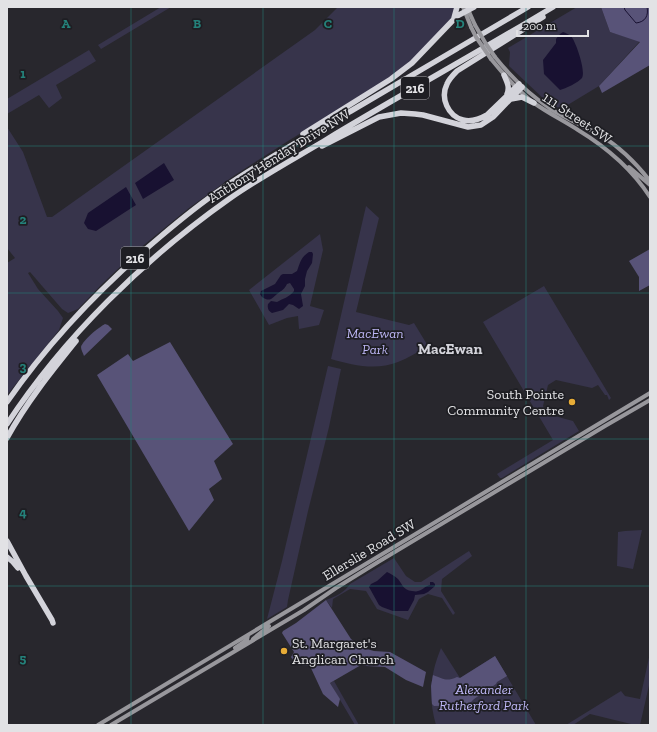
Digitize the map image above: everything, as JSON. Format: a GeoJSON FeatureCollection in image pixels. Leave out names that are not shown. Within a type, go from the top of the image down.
{"type":"FeatureCollection","features":[{"type":"Feature","properties":{"kind":"highway"},"geometry":{"type":"LineString","coordinates":[[452,21],[457,7]]}},
{"type":"Feature","properties":{"kind":"highway"},"geometry":{"type":"LineString","coordinates":[[291,145],[298,137],[391,79],[412,63],[457,16],[466,9],[474,7]]}},
{"type":"Feature","properties":{"kind":"highway"},"geometry":{"type":"LineString","coordinates":[[468,43],[491,25],[522,7]]}},
{"type":"Feature","properties":{"kind":"highway","name":"Anthony Henday Drive NW"},"geometry":{"type":"LineString","coordinates":[[7,402],[36,363],[72,321],[142,252],[182,218],[258,165],[528,7]]}},
{"type":"Feature","properties":{"kind":"highway","name":"Anthony Henday Drive NW"},"geometry":{"type":"LineString","coordinates":[[7,424],[47,369],[86,324],[110,299],[195,224],[229,199],[276,168],[553,7]]}},
{"type":"Feature","properties":{"kind":"highway"},"geometry":{"type":"LineString","coordinates":[[519,87],[508,98],[482,118],[470,120],[463,120],[449,110],[444,94],[447,83],[457,72],[546,16],[556,7]]}},
{"type":"Feature","properties":{"kind":"highway"},"geometry":{"type":"LineString","coordinates":[[276,168],[379,117],[401,113],[415,114],[463,126],[481,125],[493,118],[508,98],[508,85],[504,75]]}},
{"type":"Feature","properties":{"kind":"highway"},"geometry":{"type":"LineString","coordinates":[[508,98],[522,97],[534,102]]}},
{"type":"Feature","properties":{"kind":"highway"},"geometry":{"type":"LineString","coordinates":[[7,438],[37,390],[110,299]]}},
{"type":"Feature","properties":{"kind":"highway"},"geometry":{"type":"LineString","coordinates":[[7,541],[53,623],[50,621],[17,566],[7,557]]}},
{"type":"Feature","properties":{"kind":"main road"},"geometry":{"type":"LineString","coordinates":[[466,9],[473,26],[486,44],[493,58]]}},
{"type":"Feature","properties":{"kind":"main road","name":"111 Street SW"},"geometry":{"type":"LineString","coordinates":[[493,58],[504,75],[519,87],[552,109],[600,135],[615,145],[637,165],[650,181]]}},
{"type":"Feature","properties":{"kind":"main road","name":"111 Street SW"},"geometry":{"type":"LineString","coordinates":[[493,58],[504,68],[519,87],[534,102],[587,136],[614,156],[645,188],[650,197]]}},
{"type":"Feature","properties":{"kind":"main road"},"geometry":{"type":"LineString","coordinates":[[614,156],[623,161],[649,187]]}},
{"type":"Feature","properties":{"kind":"main road","name":"Ellerslie Road SW"},"geometry":{"type":"LineString","coordinates":[[98,725],[650,393]]}},
{"type":"Feature","properties":{"kind":"main road"},"geometry":{"type":"LineString","coordinates":[[628,413],[650,397]]}},
{"type":"Feature","properties":{"kind":"main road","name":"Ellerslie Road SW"},"geometry":{"type":"LineString","coordinates":[[111,725],[304,610],[378,562],[650,400]]}},
{"type":"Feature","properties":{"kind":"main road"},"geometry":{"type":"LineString","coordinates":[[252,641],[254,637],[293,608]]}},
{"type":"Feature","properties":{"kind":"main road"},"geometry":{"type":"LineString","coordinates":[[209,667],[247,640],[248,636]]}},
{"type":"Feature","properties":{"kind":"green space"},"geometry":{"type":"Polygon","coordinates":[[[161,7],[171,7],[101,49],[98,45],[161,7]]]}},
{"type":"Feature","properties":{"kind":"green space"},"geometry":{"type":"Polygon","coordinates":[[[338,7],[456,7],[453,16],[449,21],[410,62],[392,77],[235,175],[189,208],[139,249],[78,309],[68,313],[62,309],[30,272],[28,273],[38,289],[63,318],[59,330],[7,395],[7,263],[15,258],[7,248],[7,127],[23,152],[47,217],[52,217],[315,30],[338,7]]]}},
{"type":"Feature","properties":{"kind":"green space"},"geometry":{"type":"Polygon","coordinates":[[[577,7],[601,7],[610,32],[640,41],[599,86],[561,109],[546,101],[509,66],[510,52],[508,48],[577,7]]]}},
{"type":"Feature","properties":{"kind":"green space"},"geometry":{"type":"Polygon","coordinates":[[[89,50],[96,61],[56,85],[62,98],[49,108],[39,95],[7,114],[7,99],[89,50]]]}},
{"type":"Feature","properties":{"kind":"green space","name":"MacEwan Park"},"geometry":{"type":"Polygon","coordinates":[[[366,206],[379,218],[356,312],[409,325],[414,323],[428,346],[413,355],[390,365],[373,367],[356,365],[331,359],[366,206]]]}},
{"type":"Feature","properties":{"kind":"green space"},"geometry":{"type":"Polygon","coordinates":[[[320,234],[323,250],[310,306],[324,310],[319,325],[299,329],[298,316],[287,318],[269,325],[249,290],[320,234]]]}},
{"type":"Feature","properties":{"kind":"green space"},"geometry":{"type":"Polygon","coordinates":[[[544,286],[611,398],[609,400],[607,395],[605,395],[598,385],[592,388],[556,380],[548,385],[543,406],[547,414],[573,421],[579,431],[500,478],[497,474],[553,440],[483,322],[544,286]]]}},
{"type":"Feature","properties":{"kind":"green space"},"geometry":{"type":"Polygon","coordinates":[[[328,366],[341,369],[287,607],[267,619],[282,561],[328,366]]]}},
{"type":"Feature","properties":{"kind":"green space"},"geometry":{"type":"Polygon","coordinates":[[[642,530],[633,569],[617,566],[618,532],[642,530]]]}},
{"type":"Feature","properties":{"kind":"green space"},"geometry":{"type":"Polygon","coordinates":[[[469,551],[472,556],[442,579],[441,591],[455,613],[453,615],[442,598],[428,594],[419,599],[408,620],[377,609],[366,591],[350,589],[333,599],[332,608],[326,600],[340,594],[350,584],[394,558],[406,576],[415,582],[421,582],[469,551]]]}},
{"type":"Feature","properties":{"kind":"green space","name":"Alexander Rutherford Park"},"geometry":{"type":"Polygon","coordinates":[[[441,648],[460,678],[495,656],[536,725],[436,725],[433,715],[431,686],[434,667],[441,648]]]}},
{"type":"Feature","properties":{"kind":"green space"},"geometry":{"type":"Polygon","coordinates":[[[650,653],[650,681],[640,725],[590,714],[573,725],[566,725],[621,691],[625,696],[640,699],[650,653]]]}},
{"type":"Feature","properties":{"kind":"green space"},"geometry":{"type":"Polygon","coordinates":[[[334,681],[359,725],[355,725],[330,683],[334,681]]]}},
{"type":"Feature","properties":{"kind":"shaded area"},"geometry":{"type":"Polygon","coordinates":[[[601,7],[650,7],[650,65],[602,93],[599,86],[640,42],[610,32],[601,7]]]}},
{"type":"Feature","properties":{"kind":"shaded area"},"geometry":{"type":"Polygon","coordinates":[[[563,32],[571,36],[575,44],[582,63],[583,74],[582,78],[578,81],[560,90],[544,74],[543,60],[556,43],[556,39],[563,32]]]}},
{"type":"Feature","properties":{"kind":"shaded area"},"geometry":{"type":"Polygon","coordinates":[[[164,163],[174,180],[143,199],[135,183],[164,163]]]}},
{"type":"Feature","properties":{"kind":"shaded area"},"geometry":{"type":"Polygon","coordinates":[[[126,187],[136,205],[96,231],[88,229],[84,223],[88,213],[126,187]]]}},
{"type":"Feature","properties":{"kind":"shaded area"},"geometry":{"type":"Polygon","coordinates":[[[650,249],[650,285],[639,291],[639,277],[629,261],[650,249]]]}},
{"type":"Feature","properties":{"kind":"shaded area"},"geometry":{"type":"Polygon","coordinates":[[[309,252],[312,252],[313,254],[312,263],[307,271],[305,286],[301,294],[303,306],[299,309],[289,304],[283,310],[272,313],[268,310],[268,304],[271,301],[277,302],[288,296],[294,291],[294,289],[290,283],[287,284],[283,290],[269,300],[262,297],[260,294],[261,291],[275,284],[281,275],[292,274],[297,271],[302,258],[309,252]]]}},
{"type":"Feature","properties":{"kind":"shaded area"},"geometry":{"type":"Polygon","coordinates":[[[105,324],[112,329],[84,356],[81,348],[82,344],[105,324]]]}},
{"type":"Feature","properties":{"kind":"shaded area"},"geometry":{"type":"Polygon","coordinates":[[[170,342],[233,444],[214,461],[222,479],[209,489],[214,500],[189,531],[97,375],[128,354],[133,361],[170,342]]]}},
{"type":"Feature","properties":{"kind":"shaded area"},"geometry":{"type":"Polygon","coordinates":[[[387,572],[397,578],[407,590],[420,590],[430,585],[430,582],[433,582],[435,586],[424,594],[415,595],[408,611],[393,611],[379,605],[369,587],[387,572]]]}},
{"type":"Feature","properties":{"kind":"shaded area"},"geometry":{"type":"Polygon","coordinates":[[[326,600],[351,639],[363,648],[374,651],[390,652],[426,672],[423,687],[406,680],[385,667],[361,665],[330,683],[340,699],[338,707],[323,694],[310,666],[296,665],[291,657],[294,652],[282,633],[326,600]]]}},
{"type":"Feature","properties":{"kind":"shaded area"},"geometry":{"type":"Polygon","coordinates":[[[495,656],[507,676],[469,704],[434,706],[432,704],[431,686],[433,675],[445,679],[460,678],[495,656]]]}},
{"type":"Feature","properties":{"kind":"waterway"},"geometry":{"type":"LineString","coordinates":[[624,7],[636,23],[646,18],[647,7]]}},
{"type":"Feature","properties":{"kind":"place","name":"South Pointe Community Centre"},"geometry":{"type":"Point","coordinates":[572,402]}},
{"type":"Feature","properties":{"kind":"place","name":"St. Margaret's Anglican Church"},"geometry":{"type":"Point","coordinates":[284,651]}},
{"type":"Feature","properties":{"kind":"district","name":"MacEwan"},"geometry":{"type":"Point","coordinates":[450,349]}}]}
